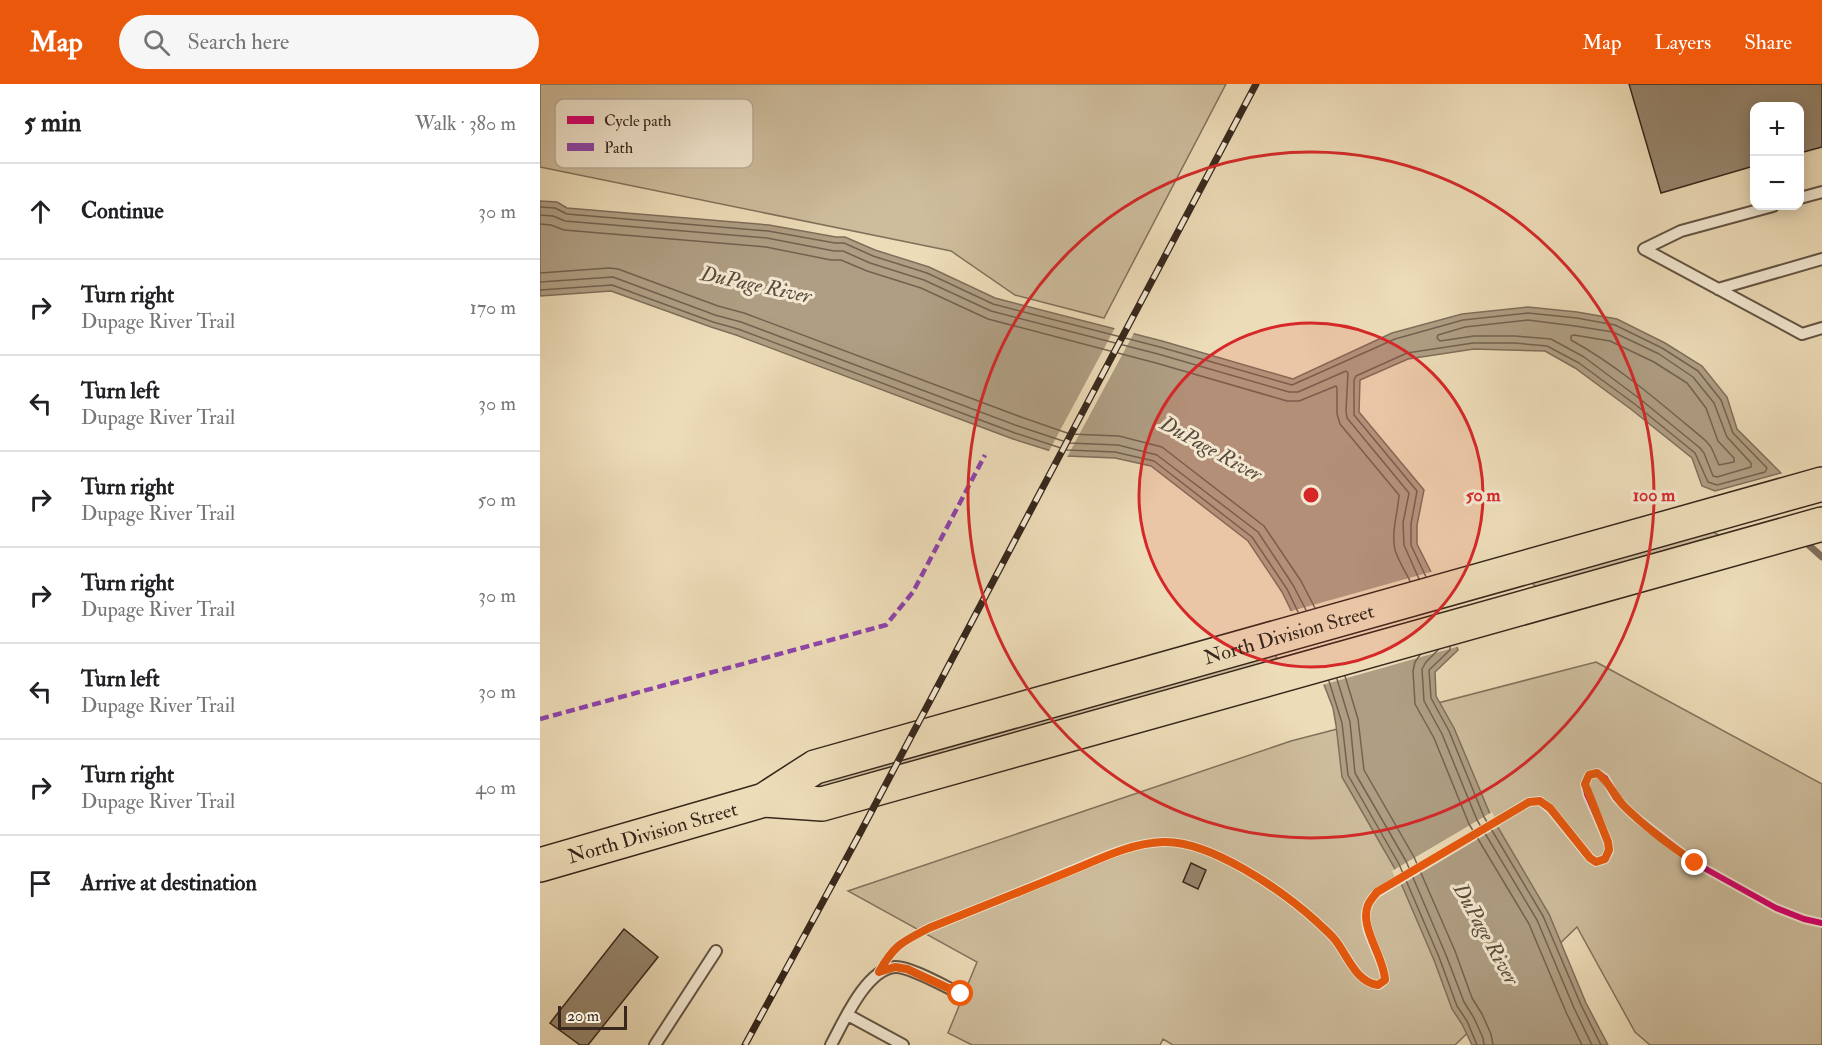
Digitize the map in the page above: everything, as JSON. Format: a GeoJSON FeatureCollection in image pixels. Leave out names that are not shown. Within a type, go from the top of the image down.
{"type":"FeatureCollection","features":[{"type":"Feature","properties":{"kind":"main road","name":"North Division Street"},"geometry":{"type":"LineString","coordinates":[[540,865],[764,800],[815,767],[1822,484]]}},
{"type":"Feature","properties":{"kind":"main road","name":"North Division Street"},"geometry":{"type":"LineString","coordinates":[[764,800],[822,804],[1822,524]]}},
{"type":"Feature","properties":{"kind":"lane"},"geometry":{"type":"LineString","coordinates":[[1804,197],[1822,192]]}},
{"type":"Feature","properties":{"kind":"lane"},"geometry":{"type":"LineString","coordinates":[[1758,210],[1681,231],[1644,249],[1802,334],[1822,328]]}},
{"type":"Feature","properties":{"kind":"lane"},"geometry":{"type":"LineString","coordinates":[[1718,289],[1822,259]]}},
{"type":"Feature","properties":{"kind":"lane"},"geometry":{"type":"LineString","coordinates":[[655,1045],[716,951]]}},
{"type":"Feature","properties":{"kind":"lane"},"geometry":{"type":"LineString","coordinates":[[831,1045],[867,983],[879,972],[895,967],[907,969],[961,994]]}},
{"type":"Feature","properties":{"kind":"lane"},"geometry":{"type":"LineString","coordinates":[[848,1015],[903,1045]]}},
{"type":"Feature","properties":{"kind":"shaded area"},"geometry":{"type":"Polygon","coordinates":[[[540,84],[1226,84],[1104,318],[1015,295],[951,251],[540,167],[540,84]]]}},
{"type":"Feature","properties":{"kind":"shaded area"},"geometry":{"type":"Polygon","coordinates":[[[1710,530],[1722,537],[1538,589],[1533,584],[1534,579],[1710,530]]]}},
{"type":"Feature","properties":{"kind":"shaded area"},"geometry":{"type":"Polygon","coordinates":[[[1275,653],[1278,662],[820,789],[818,781],[1275,653]]]}},
{"type":"Feature","properties":{"kind":"shaded area"},"geometry":{"type":"Polygon","coordinates":[[[1596,662],[1822,784],[1822,1045],[1650,1045],[1635,1032],[1577,927],[1455,1045],[1173,1045],[1163,1039],[1160,1045],[972,1045],[948,1033],[977,962],[848,891],[1291,741],[1596,662]]]}},
{"type":"Feature","properties":{"kind":"water","name":"DuPage River"},"geometry":{"type":"Polygon","coordinates":[[[540,201],[557,202],[567,208],[769,225],[845,237],[875,250],[929,267],[995,298],[1162,341],[1293,379],[1392,333],[1462,314],[1528,307],[1617,319],[1665,343],[1702,366],[1727,397],[1737,429],[1781,473],[1715,491],[1702,486],[1692,458],[1575,368],[1545,351],[1474,349],[1408,359],[1360,380],[1359,412],[1424,490],[1417,525],[1417,544],[1431,572],[1458,650],[1435,672],[1436,696],[1454,728],[1490,814],[1549,914],[1586,1003],[1608,1045],[1472,1045],[1452,1009],[1434,960],[1394,867],[1342,777],[1333,708],[1311,651],[1282,592],[1248,541],[1151,466],[1115,458],[1067,456],[1013,439],[736,335],[611,291],[540,296],[540,201]]]}},
{"type":"Feature","properties":{"kind":"pier"},"geometry":{"type":"Polygon","coordinates":[[[1116,326],[1135,331],[1066,459],[1048,453],[1116,326]]]}},
{"type":"Feature","properties":{"kind":"pier"},"geometry":{"type":"Polygon","coordinates":[[[1784,473],[1782,476],[1713,493],[1784,473]]]}},
{"type":"Feature","properties":{"kind":"pier"},"geometry":{"type":"Polygon","coordinates":[[[1434,571],[1460,646],[1322,685],[1309,652],[1288,612],[1434,571]]]}},
{"type":"Feature","properties":{"kind":"pier"},"geometry":{"type":"Polygon","coordinates":[[[1492,812],[1500,826],[1399,886],[1392,871],[1492,812]]]}},
{"type":"Feature","properties":{"kind":"building"},"geometry":{"type":"Polygon","coordinates":[[[1629,84],[1822,84],[1822,147],[1804,152],[1804,102],[1750,102],[1750,167],[1661,193],[1629,84]]]}},
{"type":"Feature","properties":{"kind":"building"},"geometry":{"type":"Polygon","coordinates":[[[1191,863],[1206,870],[1198,889],[1183,882],[1191,863]]]}},
{"type":"Feature","properties":{"kind":"building"},"geometry":{"type":"Polygon","coordinates":[[[624,929],[658,957],[588,1045],[580,1045],[550,1023],[624,929]]]}},
{"type":"Feature","properties":{"kind":"waterway"},"geometry":{"type":"LineString","coordinates":[[1803,540],[1822,557]]}},
{"type":"Feature","properties":{"kind":"railway"},"geometry":{"type":"LineString","coordinates":[[745,1045],[858,837],[1256,84]]}},
{"type":"Feature","properties":{"kind":"marked path"},"geometry":{"type":"LineString","coordinates":[[540,719],[886,625],[913,592],[985,455]]}},
{"type":"Feature","properties":{"kind":"cycle path"},"geometry":{"type":"LineString","coordinates":[[879,972],[889,956],[900,945],[929,928],[1112,853],[1163,842],[1202,849],[1223,858],[1266,883],[1303,910],[1329,933],[1365,980],[1379,985],[1385,980],[1384,971],[1366,923],[1369,903],[1377,893],[1529,802],[1540,801],[1550,809],[1590,858],[1596,862],[1605,859],[1609,851],[1608,842],[1587,794],[1585,784],[1589,775],[1597,773],[1605,778],[1616,798],[1633,815],[1695,863],[1776,908],[1822,923]]}},
{"type":"Feature","properties":{"kind":"route"},"geometry":{"type":"LineString","coordinates":[[961,994],[907,969],[895,967],[879,972],[889,954],[904,941],[929,928],[1126,848],[1163,842],[1196,846],[1233,863],[1280,893],[1314,920],[1335,939],[1361,978],[1378,985],[1385,980],[1385,969],[1369,931],[1366,916],[1368,904],[1377,892],[1529,802],[1540,801],[1550,808],[1590,858],[1596,862],[1605,859],[1609,850],[1608,842],[1587,794],[1585,784],[1589,775],[1597,773],[1605,778],[1616,798],[1633,815],[1695,863]]}}]}
